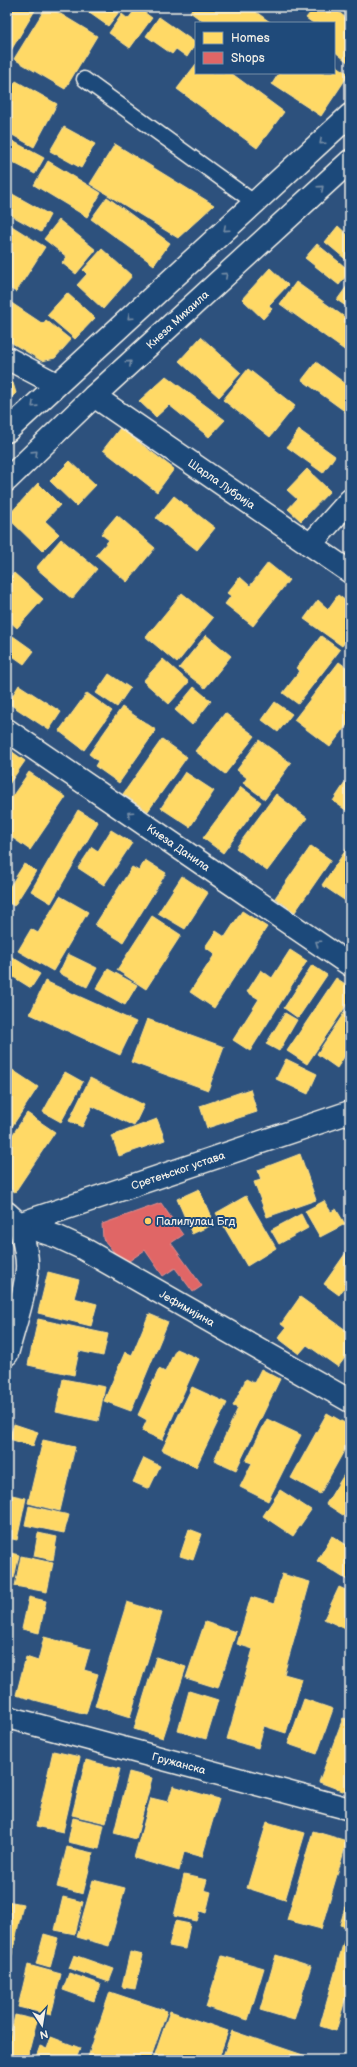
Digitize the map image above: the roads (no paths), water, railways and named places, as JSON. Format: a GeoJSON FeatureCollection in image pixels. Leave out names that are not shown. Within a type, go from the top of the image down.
{"type":"FeatureCollection","features":[{"type":"Feature","properties":{"kind":"street"},"geometry":{"type":"LineString","coordinates":[[7,430],[350,115]]}},
{"type":"Feature","properties":{"kind":"street","name":"Кнеза Михаила"},"geometry":{"type":"LineString","coordinates":[[7,480],[94,396],[350,161]]}},
{"type":"Feature","properties":{"kind":"street"},"geometry":{"type":"LineString","coordinates":[[7,358],[56,384]]}},
{"type":"Feature","properties":{"kind":"street","name":"Шарла Лубрија"},"geometry":{"type":"LineString","coordinates":[[94,396],[350,572]]}},
{"type":"Feature","properties":{"kind":"street"},"geometry":{"type":"LineString","coordinates":[[310,545],[350,500]]}},
{"type":"Feature","properties":{"kind":"street","name":"Кнеза Данила"},"geometry":{"type":"LineString","coordinates":[[7,730],[350,965]]}},
{"type":"Feature","properties":{"kind":"street","name":"Сретењског устава"},"geometry":{"type":"LineString","coordinates":[[11,1222],[350,1112]]}},
{"type":"Feature","properties":{"kind":"street"},"geometry":{"type":"LineString","coordinates":[[7,1354],[27,1269],[25,1250],[11,1222]]}},
{"type":"Feature","properties":{"kind":"street","name":"Јефимијина"},"geometry":{"type":"LineString","coordinates":[[11,1222],[58,1237],[82,1248],[350,1401]]}},
{"type":"Feature","properties":{"kind":"street","name":"Гружанска"},"geometry":{"type":"LineString","coordinates":[[7,1716],[350,1809]]}},
{"type":"Feature","properties":{"kind":"lane"},"geometry":{"type":"LineString","coordinates":[[84,79],[255,203]]}},
{"type":"Feature","properties":{"kind":"place","name":"Палилулац Бгд"},"geometry":{"type":"Point","coordinates":[148,1221]}}]}
